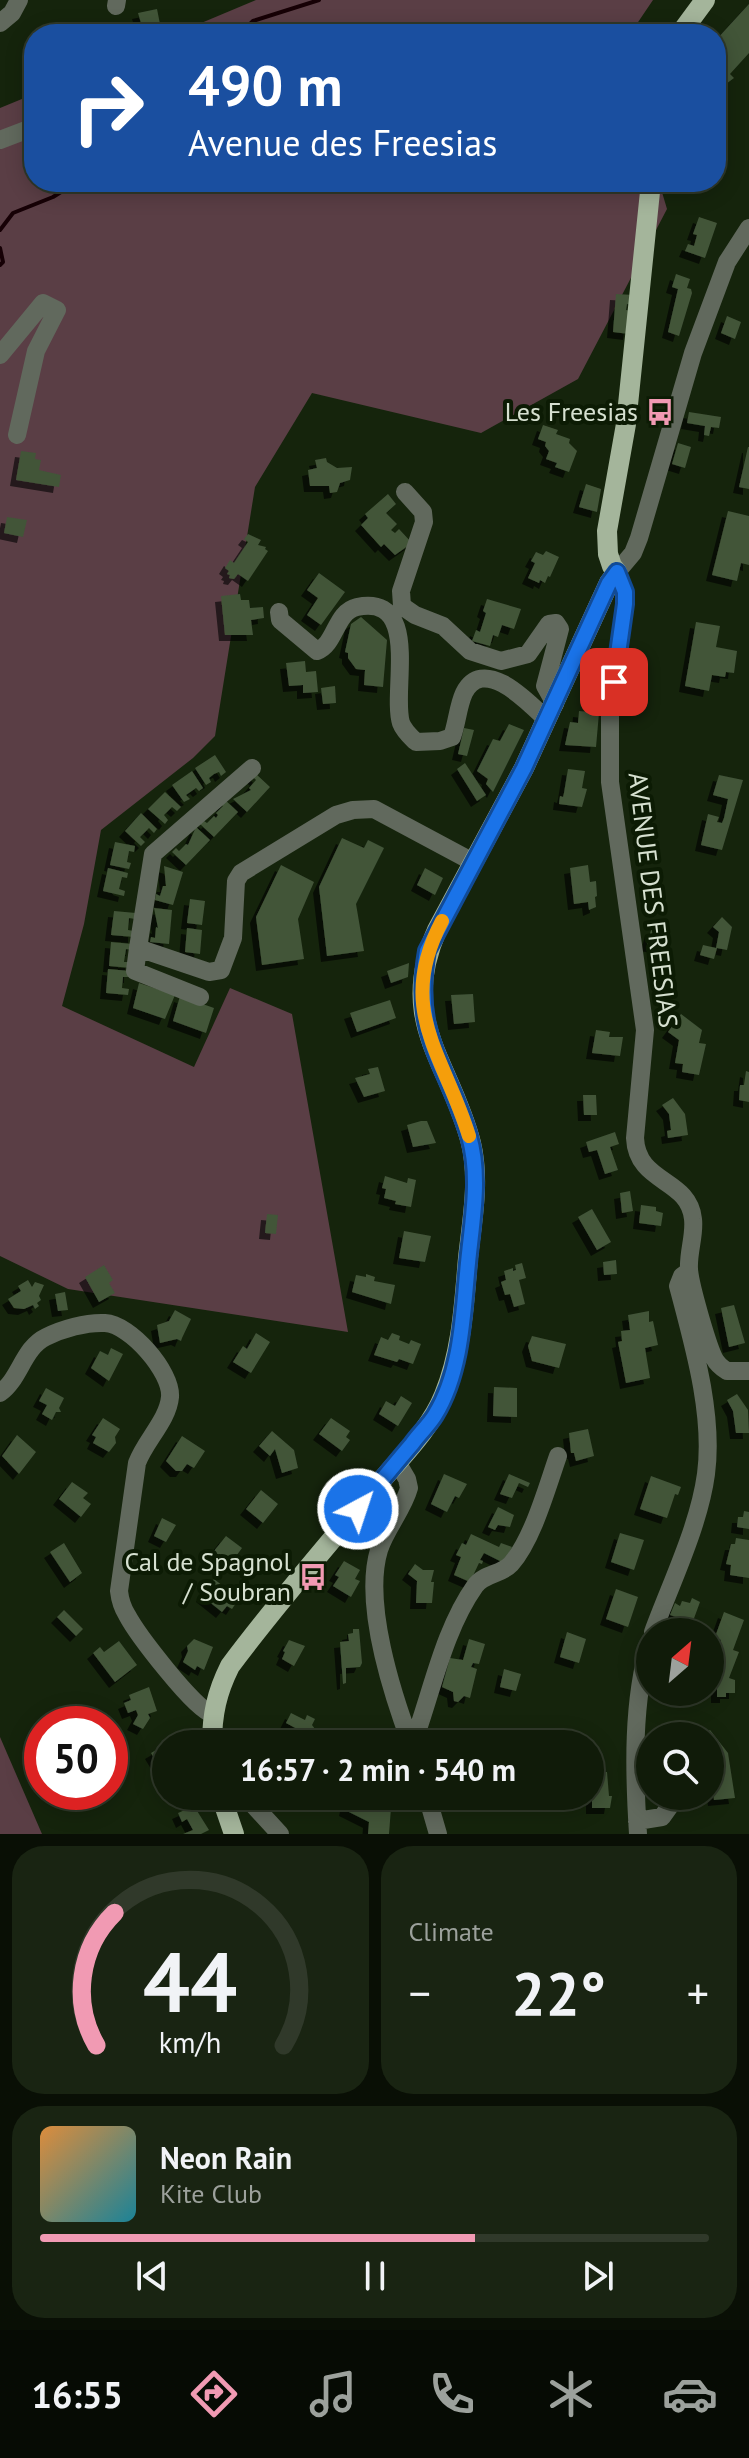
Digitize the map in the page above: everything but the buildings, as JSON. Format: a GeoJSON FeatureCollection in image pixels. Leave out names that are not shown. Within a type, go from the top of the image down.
{"type":"FeatureCollection","features":[{"type":"Feature","properties":{"kind":"main road"},"geometry":{"type":"LineString","coordinates":[[687,24],[705,0]]}},
{"type":"Feature","properties":{"kind":"main road"},"geometry":{"type":"LineString","coordinates":[[212,1730],[212,1714],[230,1666],[434,1416],[453,1371],[460,1335],[475,1167],[464,1120],[432,1048],[422,1001],[427,951],[524,768],[609,583],[617,572],[608,554],[607,531],[626,424],[650,192]]}},
{"type":"Feature","properties":{"kind":"main road"},"geometry":{"type":"LineString","coordinates":[[226,1810],[234,1834]]}},
{"type":"Feature","properties":{"kind":"street"},"geometry":{"type":"LineString","coordinates":[[0,23],[12,13],[19,0]]}},
{"type":"Feature","properties":{"kind":"street"},"geometry":{"type":"LineString","coordinates":[[0,140],[24,131]]}},
{"type":"Feature","properties":{"kind":"street"},"geometry":{"type":"LineString","coordinates":[[617,572],[633,553],[639,538],[684,380],[727,262],[749,228]]}},
{"type":"Feature","properties":{"kind":"street"},"geometry":{"type":"LineString","coordinates":[[0,355],[43,303],[57,310],[36,351],[17,435]]}},
{"type":"Feature","properties":{"kind":"street"},"geometry":{"type":"LineString","coordinates":[[405,492],[423,512],[424,522],[401,591],[402,606],[443,626],[470,651],[501,661],[528,654],[549,624],[556,623],[560,629],[545,686],[551,712]]}},
{"type":"Feature","properties":{"kind":"street","name":"AVENUE DES FREESIAS"},"geometry":{"type":"LineString","coordinates":[[617,572],[625,592],[625,604],[610,707],[610,782],[645,1030],[635,1147],[640,1162],[649,1172],[679,1191],[689,1202],[693,1220],[689,1271],[715,1360],[727,1371],[749,1371]]}},
{"type":"Feature","properties":{"kind":"street"},"geometry":{"type":"LineString","coordinates":[[279,612],[280,620],[317,651],[326,648],[347,612],[355,607],[370,607],[388,615],[400,640],[400,722],[416,742],[452,737],[464,693],[474,681],[486,679],[506,684],[551,712]]}},
{"type":"Feature","properties":{"kind":"street"},"geometry":{"type":"LineString","coordinates":[[200,997],[135,971],[153,854],[252,768]]}},
{"type":"Feature","properties":{"kind":"street"},"geometry":{"type":"LineString","coordinates":[[138,948],[209,972],[221,970],[233,938],[236,881],[241,873],[336,815],[353,810],[374,809],[473,862]]}},
{"type":"Feature","properties":{"kind":"street"},"geometry":{"type":"LineString","coordinates":[[658,1618],[685,1546],[706,1474],[707,1448],[698,1359],[678,1286],[682,1276],[689,1271]]}},
{"type":"Feature","properties":{"kind":"street"},"geometry":{"type":"LineString","coordinates":[[0,1393],[7,1388],[32,1347],[43,1338],[73,1327],[107,1323],[119,1327],[130,1334],[162,1368],[170,1395],[167,1407],[142,1448],[137,1463],[119,1591],[121,1604],[141,1636],[197,1706],[212,1714]]}},
{"type":"Feature","properties":{"kind":"street"},"geometry":{"type":"LineString","coordinates":[[418,1730],[454,1623],[477,1582],[512,1563],[538,1515],[558,1456]]}},
{"type":"Feature","properties":{"kind":"street"},"geometry":{"type":"LineString","coordinates":[[397,1462],[409,1488],[379,1550],[376,1605],[395,1702],[406,1730]]}},
{"type":"Feature","properties":{"kind":"street"},"geometry":{"type":"LineString","coordinates":[[639,1706],[635,1755],[637,1828],[662,1817],[667,1810]]}},
{"type":"Feature","properties":{"kind":"street"},"geometry":{"type":"LineString","coordinates":[[258,1810],[280,1834]]}},
{"type":"Feature","properties":{"kind":"street"},"geometry":{"type":"LineString","coordinates":[[431,1810],[438,1834]]}},
{"type":"Feature","properties":{"kind":"shaded area"},"geometry":{"type":"Polygon","coordinates":[[[256,0],[653,0],[637,24],[199,24],[256,0]]]}},
{"type":"Feature","properties":{"kind":"shaded area"},"geometry":{"type":"Polygon","coordinates":[[[24,98],[24,192],[662,192],[667,209],[578,379],[481,433],[312,393],[255,487],[215,736],[193,758],[101,830],[84,924],[62,1006],[194,1067],[230,988],[292,1014],[348,1332],[68,1289],[0,1256],[0,108],[24,98]]]}},
{"type":"Feature","properties":{"kind":"shaded area"},"geometry":{"type":"Polygon","coordinates":[[[0,1737],[24,1792],[24,1810],[32,1810],[42,1834],[0,1834],[0,1737]]]}},
{"type":"Feature","properties":{"kind":"waterway"},"geometry":{"type":"LineString","coordinates":[[250,24],[319,0]]}},
{"type":"Feature","properties":{"kind":"waterway"},"geometry":{"type":"LineString","coordinates":[[0,230],[13,213],[61,192]]}},
{"type":"Feature","properties":{"kind":"waterway"},"geometry":{"type":"LineString","coordinates":[[0,248],[3,262],[0,265]]}},
{"type":"Feature","properties":{"kind":"slow traffic"},"geometry":{"type":"LineString","coordinates":[[442,921],[427,951],[422,1001],[424,1022],[469,1136]]}},
{"type":"Feature","properties":{"kind":"place","name":"Les Freesias"},"geometry":{"type":"Point","coordinates":[660,412]}},
{"type":"Feature","properties":{"kind":"place","name":"Cal de Spagnol / Soubran"},"geometry":{"type":"Point","coordinates":[313,1577]}},
{"type":"Feature","properties":{"kind":"route"},"geometry":{"type":"LineString","coordinates":[[358,1509],[434,1416],[453,1371],[460,1335],[475,1167],[464,1120],[432,1048],[424,1022],[422,1001],[427,951],[524,768],[609,583],[617,572],[625,592],[625,604],[614,682]]}}]}
